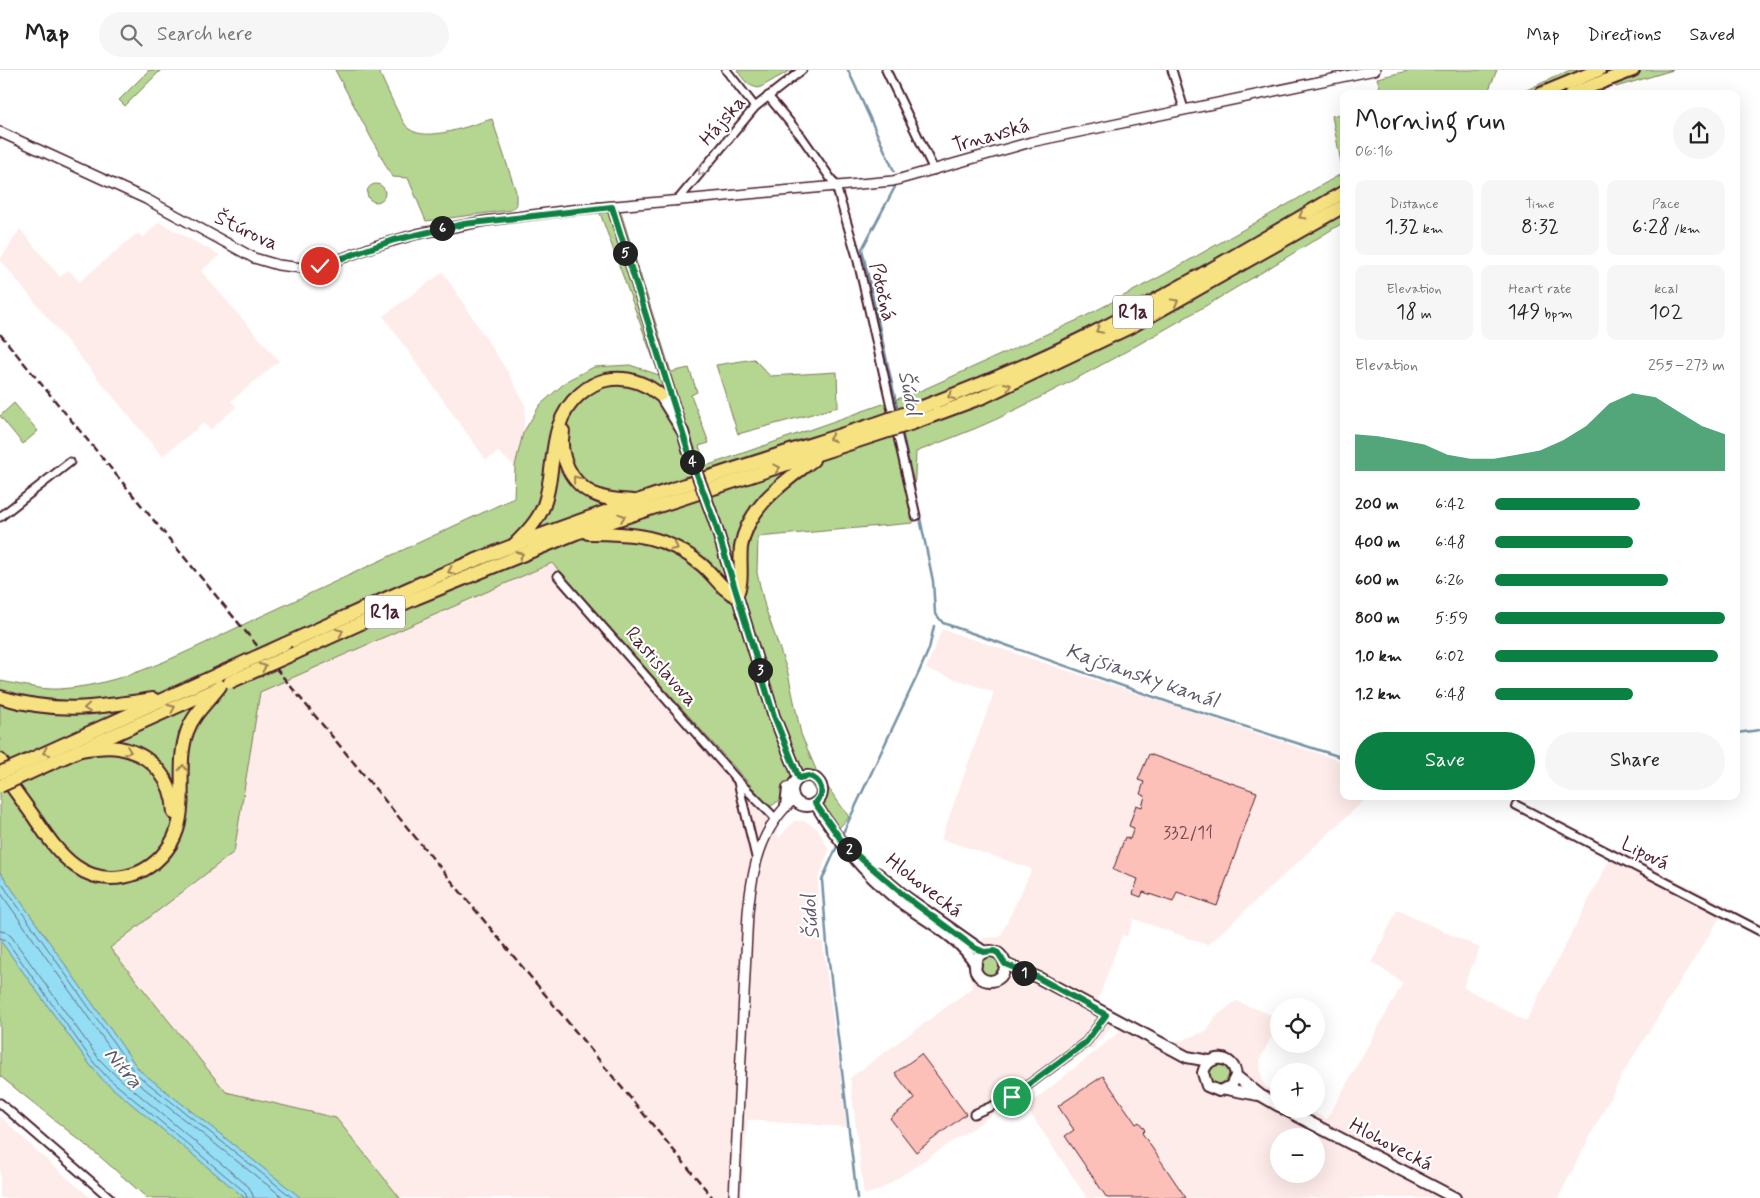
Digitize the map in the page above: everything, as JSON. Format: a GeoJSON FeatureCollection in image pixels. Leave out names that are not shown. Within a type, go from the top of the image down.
{"type":"FeatureCollection","features":[{"type":"Feature","properties":{"kind":"highway"},"geometry":{"type":"LineString","coordinates":[[1550,90],[1599,70]]}},
{"type":"Feature","properties":{"kind":"highway"},"geometry":{"type":"LineString","coordinates":[[1582,90],[1632,70]]}},
{"type":"Feature","properties":{"kind":"highway","name":"R1a"},"geometry":{"type":"LineString","coordinates":[[913,417],[1083,338],[1214,267],[1340,194]]}},
{"type":"Feature","properties":{"kind":"highway","name":"R1a"},"geometry":{"type":"LineString","coordinates":[[0,771],[27,767],[80,750],[224,680],[285,644],[421,584],[512,547],[635,501],[983,397],[1124,330],[1340,208]]}},
{"type":"Feature","properties":{"kind":"highway"},"geometry":{"type":"LineString","coordinates":[[512,547],[534,523],[542,510],[557,431],[565,411],[578,396],[594,384],[604,380],[625,378],[649,386],[660,395]]}},
{"type":"Feature","properties":{"kind":"highway"},"geometry":{"type":"LineString","coordinates":[[635,501],[595,495],[578,483],[568,468],[564,457],[562,434],[573,409],[580,400],[597,388],[614,383],[625,383],[660,395]]}},
{"type":"Feature","properties":{"kind":"highway","name":"R1a"},"geometry":{"type":"LineString","coordinates":[[0,786],[27,767],[170,696],[224,680],[296,653],[416,598],[576,533],[820,455],[880,428]]}},
{"type":"Feature","properties":{"kind":"highway"},"geometry":{"type":"LineString","coordinates":[[576,533],[630,534],[662,541],[691,556],[726,591],[736,596],[741,586],[740,557],[744,535],[754,513],[774,491],[820,455]]}},
{"type":"Feature","properties":{"kind":"highway"},"geometry":{"type":"LineString","coordinates":[[0,771],[49,840],[71,863],[85,873],[101,877],[117,878],[138,872],[156,861],[173,840],[178,829],[187,732],[195,716],[224,680]]}},
{"type":"Feature","properties":{"kind":"highway"},"geometry":{"type":"LineString","coordinates":[[0,697],[32,706],[63,709],[94,707],[170,696]]}},
{"type":"Feature","properties":{"kind":"highway"},"geometry":{"type":"LineString","coordinates":[[0,760],[53,837],[73,859],[101,872],[117,873],[130,871],[154,857],[169,838],[174,815],[174,800],[170,787],[163,774],[154,764],[132,752],[108,748],[80,750]]}},
{"type":"Feature","properties":{"kind":"main road"},"geometry":{"type":"LineString","coordinates":[[660,395],[683,432],[715,523],[774,716],[799,778]]}},
{"type":"Feature","properties":{"kind":"main road"},"geometry":{"type":"LineString","coordinates":[[786,806],[792,762]]}},
{"type":"Feature","properties":{"kind":"main road"},"geometry":{"type":"LineString","coordinates":[[809,776],[819,782],[822,788],[821,794],[815,803],[804,806],[794,798],[792,788],[799,778],[809,776]]}},
{"type":"Feature","properties":{"kind":"main road"},"geometry":{"type":"LineString","coordinates":[[815,803],[844,844]]}},
{"type":"Feature","properties":{"kind":"main road","name":"Hlohovecká"},"geometry":{"type":"LineString","coordinates":[[844,844],[866,871],[920,917],[957,942],[970,954],[976,965]]}},
{"type":"Feature","properties":{"kind":"main road","name":"Hlohovecká"},"geometry":{"type":"LineString","coordinates":[[844,844],[906,897],[984,952]]}},
{"type":"Feature","properties":{"kind":"main road"},"geometry":{"type":"LineString","coordinates":[[994,951],[998,953],[1004,970],[996,980],[987,980],[977,973],[978,957],[984,952],[994,951]]}},
{"type":"Feature","properties":{"kind":"main road"},"geometry":{"type":"LineString","coordinates":[[1004,970],[1037,977],[1187,1057],[1209,1061],[1217,1058],[1228,1061],[1234,1067],[1236,1076],[1234,1083],[1227,1089]]}},
{"type":"Feature","properties":{"kind":"main road"},"geometry":{"type":"LineString","coordinates":[[1187,1057],[1203,1073]]}},
{"type":"Feature","properties":{"kind":"main road"},"geometry":{"type":"LineString","coordinates":[[1209,1061],[1203,1073],[1204,1082],[1210,1089],[1219,1091],[1227,1089],[1260,1095]]}},
{"type":"Feature","properties":{"kind":"main road"},"geometry":{"type":"LineString","coordinates":[[1236,1076],[1270,1101]]}},
{"type":"Feature","properties":{"kind":"main road","name":"Hlohovecká"},"geometry":{"type":"LineString","coordinates":[[1301,1118],[1455,1198]]}},
{"type":"Feature","properties":{"kind":"street"},"geometry":{"type":"LineString","coordinates":[[726,70],[754,107]]}},
{"type":"Feature","properties":{"kind":"street","name":"Hájska"},"geometry":{"type":"LineString","coordinates":[[677,202],[754,107],[802,70]]}},
{"type":"Feature","properties":{"kind":"street"},"geometry":{"type":"LineString","coordinates":[[886,70],[934,170]]}},
{"type":"Feature","properties":{"kind":"street"},"geometry":{"type":"LineString","coordinates":[[1172,70],[1184,109]]}},
{"type":"Feature","properties":{"kind":"street","name":"Trnavská"},"geometry":{"type":"LineString","coordinates":[[612,207],[893,181],[1031,142],[1375,70]]}},
{"type":"Feature","properties":{"kind":"street","name":"Potočná"},"geometry":{"type":"LineString","coordinates":[[768,96],[801,136],[836,186],[857,257],[916,516]]}},
{"type":"Feature","properties":{"kind":"street","name":"Štúrova"},"geometry":{"type":"LineString","coordinates":[[0,132],[146,199],[254,258],[294,268],[311,268],[327,264],[394,240],[464,224],[612,207]]}},
{"type":"Feature","properties":{"kind":"street"},"geometry":{"type":"LineString","coordinates":[[612,207],[683,432]]}},
{"type":"Feature","properties":{"kind":"street"},"geometry":{"type":"LineString","coordinates":[[660,395],[668,384]]}},
{"type":"Feature","properties":{"kind":"street"},"geometry":{"type":"LineString","coordinates":[[0,518],[70,462]]}},
{"type":"Feature","properties":{"kind":"street","name":"Rastislavova"},"geometry":{"type":"LineString","coordinates":[[558,576],[738,781],[776,819]]}},
{"type":"Feature","properties":{"kind":"street","name":"Rastislavova"},"geometry":{"type":"LineString","coordinates":[[738,781],[756,857]]}},
{"type":"Feature","properties":{"kind":"street"},"geometry":{"type":"LineString","coordinates":[[734,1198],[748,913],[756,857],[761,844],[776,819],[794,798]]}},
{"type":"Feature","properties":{"kind":"street","name":"Lipová"},"geometry":{"type":"LineString","coordinates":[[1516,805],[1760,931]]}},
{"type":"Feature","properties":{"kind":"street"},"geometry":{"type":"LineString","coordinates":[[974,1114],[1012,1097],[1086,1042],[1106,1015]]}},
{"type":"Feature","properties":{"kind":"street"},"geometry":{"type":"LineString","coordinates":[[0,1103],[110,1198]]}},
{"type":"Feature","properties":{"kind":"shaded area"},"geometry":{"type":"Polygon","coordinates":[[[159,222],[220,255],[201,271],[279,361],[231,401],[236,407],[210,430],[204,423],[162,456],[0,260],[20,229],[60,277],[69,270],[79,282],[135,235],[139,234],[143,238],[159,222]]]}},
{"type":"Feature","properties":{"kind":"shaded area"},"geometry":{"type":"Polygon","coordinates":[[[443,272],[509,374],[526,407],[523,433],[515,466],[498,452],[486,460],[383,316],[443,272]]]}},
{"type":"Feature","properties":{"kind":"shaded area"},"geometry":{"type":"Polygon","coordinates":[[[552,563],[770,807],[779,838],[794,821],[805,821],[818,829],[829,850],[818,880],[818,906],[847,1127],[747,1120],[741,1198],[400,1198],[336,1118],[226,1092],[110,948],[234,852],[260,692],[552,563]]]}},
{"type":"Feature","properties":{"kind":"shaded area"},"geometry":{"type":"Polygon","coordinates":[[[942,629],[1340,761],[1340,800],[1365,800],[1208,945],[1134,919],[1127,936],[1122,935],[1098,999],[1112,1026],[1092,1048],[880,1190],[864,1195],[850,1078],[972,988],[970,961],[984,938],[1000,937],[1032,869],[941,839],[994,692],[926,669],[942,629]]]}},
{"type":"Feature","properties":{"kind":"shaded area"},"geometry":{"type":"Polygon","coordinates":[[[1615,849],[1727,906],[1623,1073],[1558,1198],[1087,1198],[1026,1107],[1132,1022],[1174,1043],[1207,1031],[1215,1017],[1236,1001],[1270,1014],[1270,1040],[1260,1059],[1262,1081],[1270,1090],[1270,1118],[1327,1119],[1403,983],[1372,962],[1397,910],[1480,948],[1463,987],[1526,1021],[1615,849]]]}},
{"type":"Feature","properties":{"kind":"shaded area"},"geometry":{"type":"Polygon","coordinates":[[[0,1116],[48,1161],[91,1198],[0,1198],[0,1116]]]}},
{"type":"Feature","properties":{"kind":"green space"},"geometry":{"type":"Polygon","coordinates":[[[149,70],[161,70],[125,106],[119,100],[149,70]]]}},
{"type":"Feature","properties":{"kind":"green space"},"geometry":{"type":"Polygon","coordinates":[[[335,70],[378,70],[402,119],[409,129],[417,133],[438,134],[492,119],[516,192],[516,205],[511,210],[426,221],[408,178],[392,177],[335,70]]]}},
{"type":"Feature","properties":{"kind":"green space"},"geometry":{"type":"Polygon","coordinates":[[[737,70],[791,70],[759,88],[749,84],[737,70]]]}},
{"type":"Feature","properties":{"kind":"green space"},"geometry":{"type":"Polygon","coordinates":[[[1412,70],[1497,70],[1489,90],[1381,90],[1377,78],[1412,70]]]}},
{"type":"Feature","properties":{"kind":"green space"},"geometry":{"type":"Polygon","coordinates":[[[1570,70],[1596,70],[1608,78],[1603,70],[1673,70],[1616,87],[1609,79],[1604,90],[1527,90],[1570,70]]]}},
{"type":"Feature","properties":{"kind":"green space"},"geometry":{"type":"Polygon","coordinates":[[[1340,114],[1340,157],[1332,116],[1340,114]]]}},
{"type":"Feature","properties":{"kind":"green space"},"geometry":{"type":"Polygon","coordinates":[[[1340,175],[1340,224],[1216,300],[1086,374],[997,419],[916,452],[913,523],[758,537],[757,573],[765,607],[788,673],[801,734],[817,772],[849,817],[839,828],[808,780],[770,807],[552,563],[260,692],[234,852],[110,948],[226,1092],[336,1118],[400,1198],[301,1198],[139,1070],[0,872],[0,681],[52,689],[87,686],[140,671],[191,650],[514,498],[515,466],[523,433],[540,405],[568,380],[594,367],[630,365],[659,375],[596,202],[617,200],[671,372],[689,368],[697,392],[691,395],[709,443],[699,446],[706,466],[920,391],[1080,319],[1165,274],[1340,175]]]}},
{"type":"Feature","properties":{"kind":"green space"},"geometry":{"type":"Polygon","coordinates":[[[376,184],[382,187],[385,193],[382,199],[376,202],[370,199],[367,193],[370,187],[376,184]]]}},
{"type":"Feature","properties":{"kind":"green space"},"geometry":{"type":"Polygon","coordinates":[[[754,359],[770,376],[837,372],[838,407],[738,434],[716,365],[754,359]]]}},
{"type":"Feature","properties":{"kind":"green space"},"geometry":{"type":"Polygon","coordinates":[[[14,403],[38,431],[23,444],[0,416],[14,403]]]}},
{"type":"Feature","properties":{"kind":"green space"},"geometry":{"type":"Polygon","coordinates":[[[0,940],[91,1066],[104,1081],[245,1198],[147,1198],[98,1155],[0,1076],[0,940]]]}},
{"type":"Feature","properties":{"kind":"green space"},"geometry":{"type":"Polygon","coordinates":[[[986,957],[994,957],[999,962],[997,973],[986,975],[981,970],[981,962],[986,957]]]}},
{"type":"Feature","properties":{"kind":"green space"},"geometry":{"type":"Polygon","coordinates":[[[1215,1065],[1223,1065],[1229,1071],[1229,1079],[1223,1085],[1215,1085],[1209,1079],[1209,1071],[1215,1065]]]}},
{"type":"Feature","properties":{"kind":"water","name":"Nitra"},"geometry":{"type":"Polygon","coordinates":[[[0,872],[139,1070],[301,1198],[245,1198],[104,1081],[91,1066],[0,940],[0,872]]]}},
{"type":"Feature","properties":{"kind":"building"},"geometry":{"type":"Polygon","coordinates":[[[1149,754],[1257,792],[1217,906],[1177,892],[1173,902],[1143,892],[1141,897],[1133,894],[1138,879],[1113,870],[1125,837],[1130,839],[1134,828],[1129,826],[1136,805],[1142,807],[1145,796],[1140,794],[1144,782],[1138,780],[1149,754]]]}},
{"type":"Feature","properties":{"kind":"building"},"geometry":{"type":"Polygon","coordinates":[[[921,1054],[966,1114],[916,1152],[890,1118],[915,1099],[895,1073],[921,1054]]]}},
{"type":"Feature","properties":{"kind":"building"},"geometry":{"type":"Polygon","coordinates":[[[1103,1076],[1136,1124],[1139,1122],[1145,1130],[1142,1133],[1186,1198],[1107,1198],[1065,1136],[1074,1130],[1058,1106],[1103,1076]]]}},
{"type":"Feature","properties":{"kind":"waterway","name":"Šúdol"},"geometry":{"type":"LineString","coordinates":[[848,70],[894,171]]}},
{"type":"Feature","properties":{"kind":"waterway","name":"Šúdol"},"geometry":{"type":"LineString","coordinates":[[895,187],[862,249],[898,411]]}},
{"type":"Feature","properties":{"kind":"waterway","name":"Kajsiansky kanál"},"geometry":{"type":"LineString","coordinates":[[902,431],[933,581],[935,613],[943,623],[1174,704],[1340,757]]}},
{"type":"Feature","properties":{"kind":"waterway","name":"Šúdol"},"geometry":{"type":"LineString","coordinates":[[841,837],[919,672],[929,649],[934,626]]}},
{"type":"Feature","properties":{"kind":"waterway","name":"Kajsiansky kanál"},"geometry":{"type":"LineString","coordinates":[[1740,732],[1760,730]]}},
{"type":"Feature","properties":{"kind":"waterway","name":"Šúdol"},"geometry":{"type":"LineString","coordinates":[[838,844],[822,880],[827,945],[857,1198]]}},
{"type":"Feature","properties":{"kind":"railway"},"geometry":{"type":"LineString","coordinates":[[0,334],[713,1198]]}},
{"type":"Feature","properties":{"kind":"route"},"geometry":{"type":"LineString","coordinates":[[320,266],[394,240],[464,224],[612,207],[688,450],[715,523],[774,716],[785,748],[799,778],[801,776],[809,776],[819,782],[822,788],[821,794],[815,803],[836,834],[844,844],[906,897],[975,948],[984,952],[994,951],[998,953],[1002,956],[1005,964],[1013,969],[1037,977],[1106,1015],[1086,1042],[1012,1097]]}}]}
